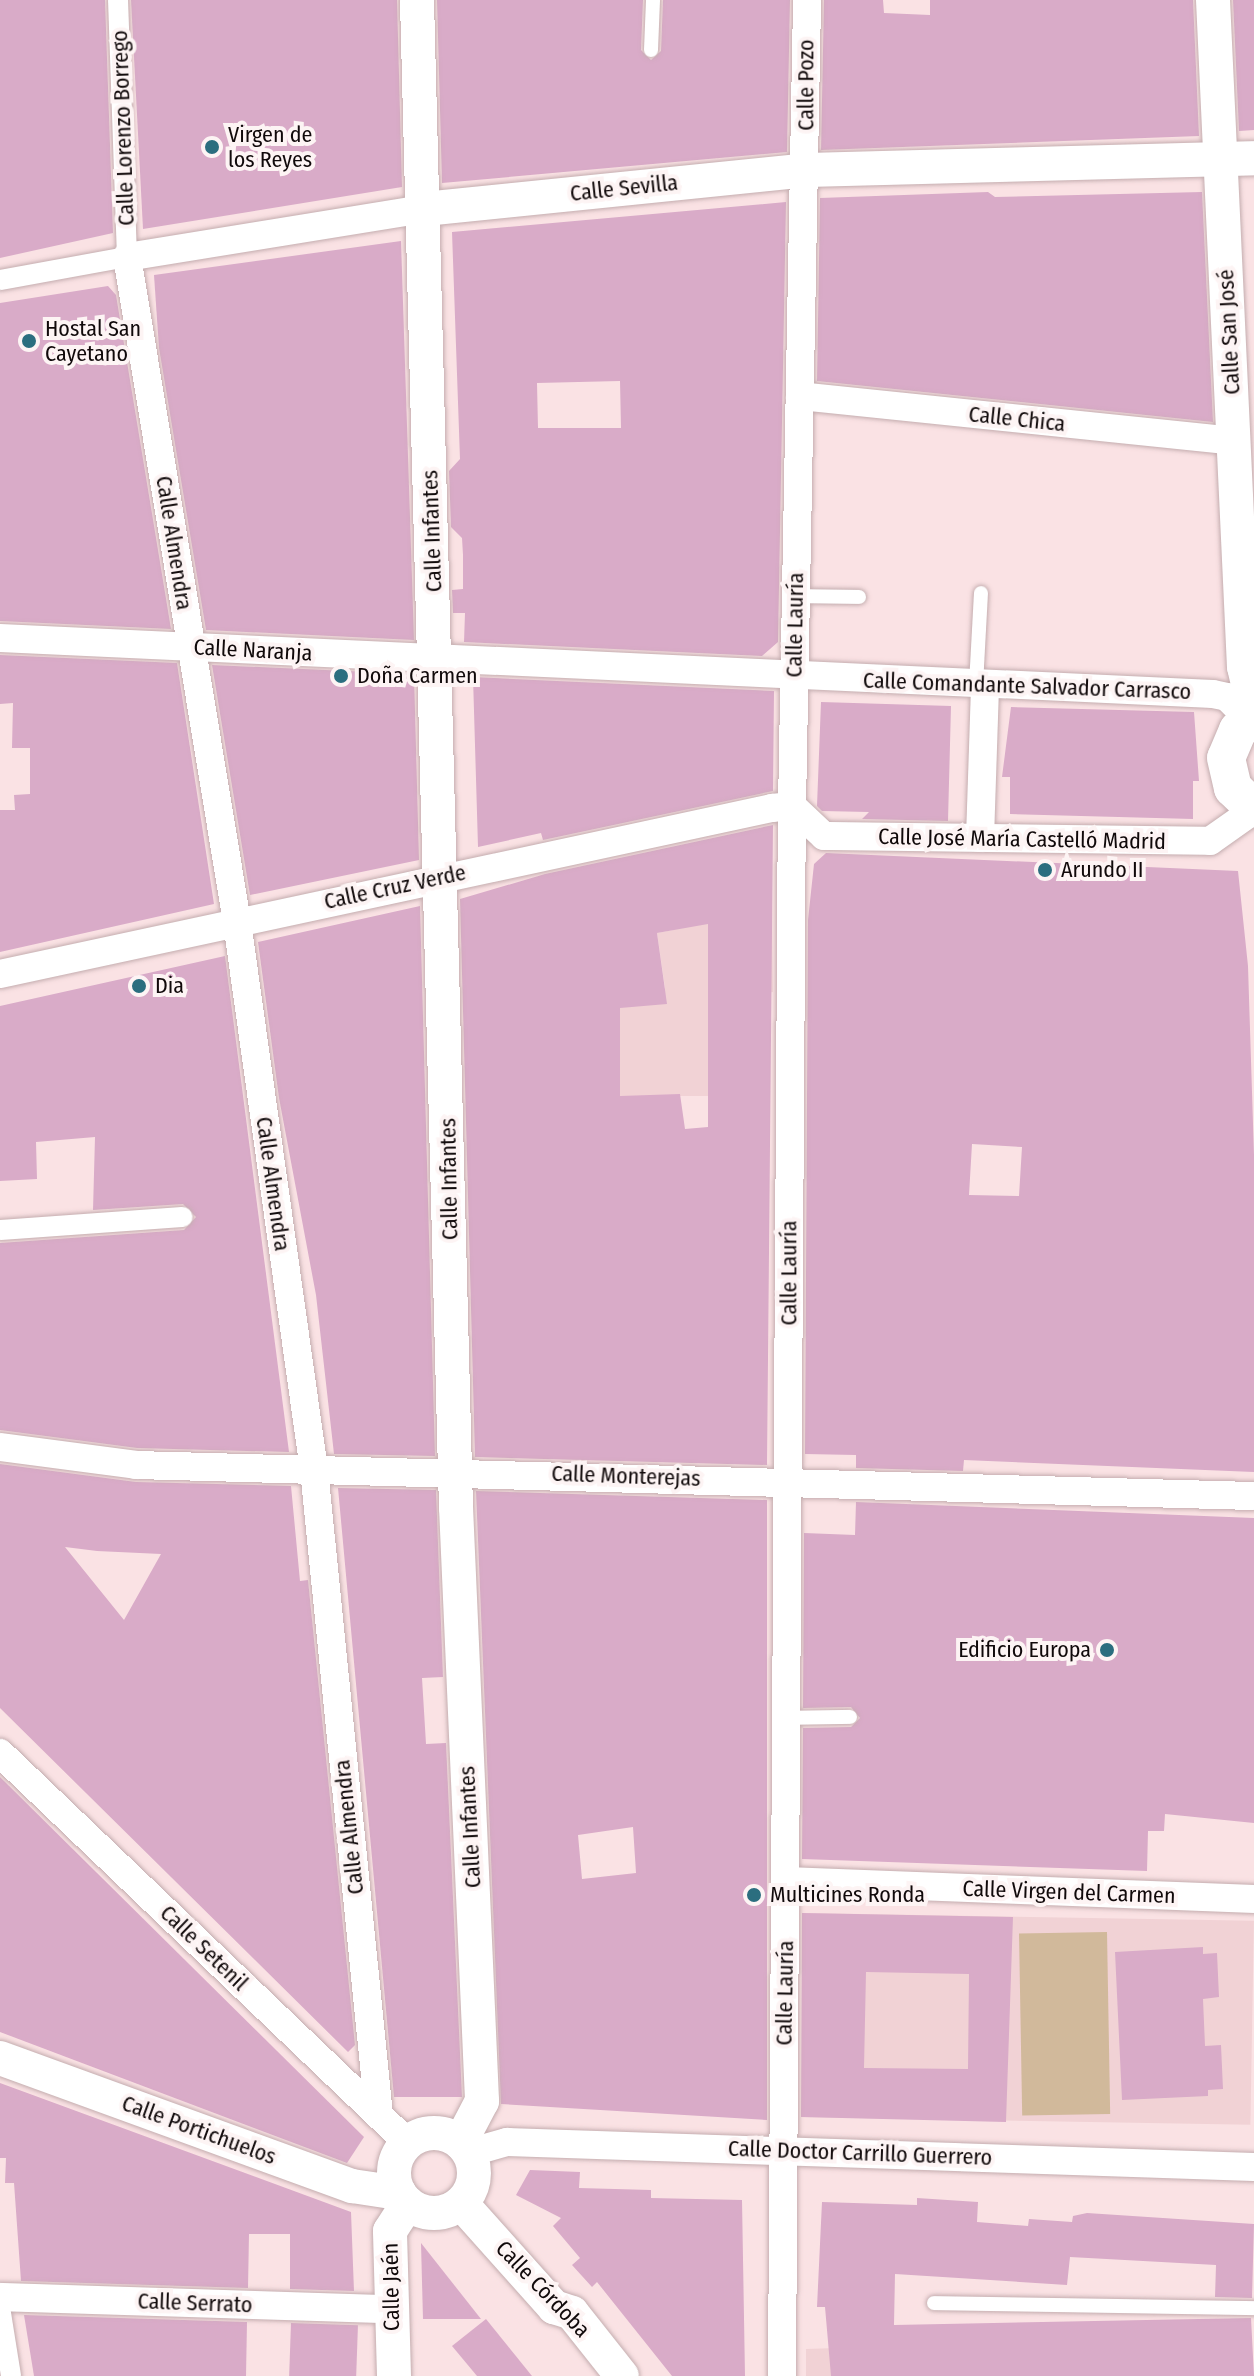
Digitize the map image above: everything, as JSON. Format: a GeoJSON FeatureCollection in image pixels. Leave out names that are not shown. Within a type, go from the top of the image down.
{"type":"FeatureCollection","features":[{"type":"Feature","properties":{"kind":"main road"},"geometry":{"type":"LineString","coordinates":[[1253,716],[1226,758],[1233,788],[1254,809]]}},
{"type":"Feature","properties":{"kind":"street","name":"Calle Lorenzo Borrego"},"geometry":{"type":"LineString","coordinates":[[118,0],[127,257]]}},
{"type":"Feature","properties":{"kind":"street","name":"Calle Infantes"},"geometry":{"type":"LineString","coordinates":[[417,0],[455,1470],[482,2101],[464,2148]]}},
{"type":"Feature","properties":{"kind":"street","name":"Calle Pozo"},"geometry":{"type":"LineString","coordinates":[[805,170],[807,0]]}},
{"type":"Feature","properties":{"kind":"street","name":"Calle San José"},"geometry":{"type":"LineString","coordinates":[[1213,0],[1218,160],[1235,441],[1244,667],[1253,716]]}},
{"type":"Feature","properties":{"kind":"street","name":"Calle Sevilla"},"geometry":{"type":"LineString","coordinates":[[0,280],[424,209],[805,170],[1254,158]]}},
{"type":"Feature","properties":{"kind":"street","name":"Calle Lauría"},"geometry":{"type":"LineString","coordinates":[[782,2376],[792,806],[805,170]]}},
{"type":"Feature","properties":{"kind":"street","name":"Calle Almendra"},"geometry":{"type":"LineString","coordinates":[[127,257],[237,922],[314,1470],[379,2115]]}},
{"type":"Feature","properties":{"kind":"street","name":"Calle Chica"},"geometry":{"type":"LineString","coordinates":[[800,396],[1235,441]]}},
{"type":"Feature","properties":{"kind":"street","name":"Calle Naranja"},"geometry":{"type":"LineString","coordinates":[[0,638],[794,672]]}},
{"type":"Feature","properties":{"kind":"street","name":"Calle Comandante Salvador Carrasco"},"geometry":{"type":"LineString","coordinates":[[794,672],[981,685],[1213,694],[1227,697],[1253,716]]}},
{"type":"Feature","properties":{"kind":"street"},"geometry":{"type":"LineString","coordinates":[[980,838],[981,685]]}},
{"type":"Feature","properties":{"kind":"street","name":"Calle Cruz Verde"},"geometry":{"type":"LineString","coordinates":[[0,974],[442,876],[792,806]]}},
{"type":"Feature","properties":{"kind":"street","name":"Calle José María Castelló Madrid"},"geometry":{"type":"LineString","coordinates":[[792,806],[824,836],[1210,841],[1254,809]]}},
{"type":"Feature","properties":{"kind":"street"},"geometry":{"type":"LineString","coordinates":[[0,1230],[183,1217]]}},
{"type":"Feature","properties":{"kind":"street","name":"Calle Monterejas"},"geometry":{"type":"LineString","coordinates":[[0,1447],[136,1465],[455,1470],[1254,1496]]}},
{"type":"Feature","properties":{"kind":"street","name":"Calle Setenil"},"geometry":{"type":"LineString","coordinates":[[0,1753],[408,2143]]}},
{"type":"Feature","properties":{"kind":"street","name":"Calle Virgen del Carmen"},"geometry":{"type":"LineString","coordinates":[[787,1881],[1254,1899]]}},
{"type":"Feature","properties":{"kind":"street","name":"Calle Portichuelos"},"geometry":{"type":"LineString","coordinates":[[0,2058],[352,2186],[404,2198]]}},
{"type":"Feature","properties":{"kind":"street"},"geometry":{"type":"LineString","coordinates":[[434,2133],[464,2148],[473,2184],[461,2203],[429,2213],[404,2198],[395,2167],[408,2143],[434,2133]]}},
{"type":"Feature","properties":{"kind":"street","name":"Calle Doctor Carrillo Guerrero"},"geometry":{"type":"LineString","coordinates":[[464,2148],[507,2142],[1254,2167]]}},
{"type":"Feature","properties":{"kind":"street","name":"Calle Jaén"},"geometry":{"type":"LineString","coordinates":[[394,2376],[390,2231],[404,2198]]}},
{"type":"Feature","properties":{"kind":"street","name":"Calle Córdoba"},"geometry":{"type":"LineString","coordinates":[[461,2203],[554,2307],[572,2313],[622,2376]]}},
{"type":"Feature","properties":{"kind":"street","name":"Calle Serrato"},"geometry":{"type":"LineString","coordinates":[[0,2297],[391,2309]]}},
{"type":"Feature","properties":{"kind":"street"},"geometry":{"type":"LineString","coordinates":[[0,2307],[11,2376]]}},
{"type":"Feature","properties":{"kind":"lane"},"geometry":{"type":"LineString","coordinates":[[651,50],[653,0]]}},
{"type":"Feature","properties":{"kind":"lane"},"geometry":{"type":"LineString","coordinates":[[981,593],[981,685]]}},
{"type":"Feature","properties":{"kind":"lane"},"geometry":{"type":"LineString","coordinates":[[795,596],[859,597]]}},
{"type":"Feature","properties":{"kind":"lane"},"geometry":{"type":"LineString","coordinates":[[785,1718],[850,1717]]}},
{"type":"Feature","properties":{"kind":"lane"},"geometry":{"type":"LineString","coordinates":[[934,2303],[1254,2308]]}},
{"type":"Feature","properties":{"kind":"shaded area"},"geometry":{"type":"Polygon","coordinates":[[[772,903],[773,992],[716,998],[714,1096],[620,1096],[620,1008],[665,988],[657,933],[673,930],[671,915],[772,903]]]}},
{"type":"Feature","properties":{"kind":"shaded area"},"geometry":{"type":"Polygon","coordinates":[[[805,1913],[1254,1921],[1250,2125],[801,2117],[805,1913]]]}},
{"type":"Feature","properties":{"kind":"shaded area"},"geometry":{"type":"Polygon","coordinates":[[[1107,1932],[1110,2114],[1022,2116],[1019,1934],[1107,1932]]]}},
{"type":"Feature","properties":{"kind":"shaded area"},"geometry":{"type":"Polygon","coordinates":[[[836,2348],[895,2376],[806,2376],[806,2349],[836,2348]]]}},
{"type":"Feature","properties":{"kind":"building"},"geometry":{"type":"Polygon","coordinates":[[[0,0],[105,0],[113,233],[0,258],[0,0]]]}},
{"type":"Feature","properties":{"kind":"building"},"geometry":{"type":"Polygon","coordinates":[[[131,0],[397,0],[402,187],[143,229],[131,0]]]}},
{"type":"Feature","properties":{"kind":"building"},"geometry":{"type":"Polygon","coordinates":[[[437,0],[643,0],[641,50],[651,60],[661,51],[663,0],[790,0],[787,152],[442,183],[437,0]]]}},
{"type":"Feature","properties":{"kind":"building"},"geometry":{"type":"Polygon","coordinates":[[[824,0],[883,0],[884,13],[930,15],[930,0],[1193,0],[1199,136],[821,150],[824,0]]]}},
{"type":"Feature","properties":{"kind":"building"},"geometry":{"type":"Polygon","coordinates":[[[1233,0],[1254,0],[1254,130],[1239,131],[1233,0]]]}},
{"type":"Feature","properties":{"kind":"building"},"geometry":{"type":"Polygon","coordinates":[[[988,192],[995,197],[1202,192],[1213,422],[817,381],[820,198],[988,192]]]}},
{"type":"Feature","properties":{"kind":"building"},"geometry":{"type":"Polygon","coordinates":[[[786,202],[778,642],[762,656],[464,642],[465,613],[453,613],[452,590],[463,589],[463,555],[462,538],[451,527],[449,471],[460,459],[452,232],[786,202]],[[620,381],[537,383],[538,428],[621,428],[620,381]]]}},
{"type":"Feature","properties":{"kind":"building"},"geometry":{"type":"Polygon","coordinates":[[[401,241],[414,640],[206,630],[159,348],[154,275],[401,241]]]}},
{"type":"Feature","properties":{"kind":"building"},"geometry":{"type":"Polygon","coordinates":[[[108,286],[116,295],[171,629],[0,621],[0,303],[108,286]]]}},
{"type":"Feature","properties":{"kind":"building"},"geometry":{"type":"Polygon","coordinates":[[[0,655],[177,663],[214,904],[0,952],[0,810],[15,810],[14,795],[30,794],[30,748],[12,748],[13,703],[0,704],[0,655]]]}},
{"type":"Feature","properties":{"kind":"building"},"geometry":{"type":"Polygon","coordinates":[[[212,665],[414,674],[419,860],[250,895],[212,665]]]}},
{"type":"Feature","properties":{"kind":"building"},"geometry":{"type":"Polygon","coordinates":[[[473,677],[774,691],[773,791],[543,840],[541,833],[478,847],[473,677]]]}},
{"type":"Feature","properties":{"kind":"building"},"geometry":{"type":"Polygon","coordinates":[[[821,702],[951,706],[948,821],[862,819],[869,812],[822,811],[817,806],[821,702]]]}},
{"type":"Feature","properties":{"kind":"building"},"geometry":{"type":"Polygon","coordinates":[[[1011,707],[1194,712],[1199,781],[1193,781],[1193,819],[1010,814],[1010,777],[1002,777],[1011,707]]]}},
{"type":"Feature","properties":{"kind":"building"},"geometry":{"type":"Polygon","coordinates":[[[773,825],[767,1465],[475,1457],[460,899],[545,874],[773,825]],[[708,924],[657,933],[667,1004],[620,1008],[620,1096],[680,1094],[685,1129],[708,1127],[708,924]]]}},
{"type":"Feature","properties":{"kind":"building"},"geometry":{"type":"Polygon","coordinates":[[[826,853],[1238,871],[1248,966],[1254,1155],[1254,1472],[964,1460],[963,1471],[856,1468],[856,1455],[805,1454],[808,920],[814,864],[826,853]],[[972,1144],[969,1195],[1019,1196],[1022,1147],[972,1144]]]}},
{"type":"Feature","properties":{"kind":"building"},"geometry":{"type":"Polygon","coordinates":[[[420,906],[435,1456],[334,1454],[316,1295],[279,1098],[258,942],[420,906]]]}},
{"type":"Feature","properties":{"kind":"building"},"geometry":{"type":"Polygon","coordinates":[[[225,956],[289,1452],[137,1448],[0,1430],[0,1243],[184,1230],[196,1217],[183,1204],[93,1210],[95,1137],[36,1142],[37,1179],[0,1181],[0,1006],[225,956]]]}},
{"type":"Feature","properties":{"kind":"building"},"geometry":{"type":"Polygon","coordinates":[[[0,1464],[136,1482],[291,1486],[300,1581],[308,1580],[355,2045],[348,2052],[0,1708],[0,1464]],[[65,1547],[124,1620],[161,1554],[65,1547]]]}},
{"type":"Feature","properties":{"kind":"building"},"geometry":{"type":"Polygon","coordinates":[[[338,1488],[436,1490],[443,1677],[422,1678],[426,1744],[446,1743],[462,2097],[394,2097],[338,1488]]]}},
{"type":"Feature","properties":{"kind":"building"},"geometry":{"type":"Polygon","coordinates":[[[476,1491],[767,1500],[767,2120],[501,2104],[476,1491]],[[633,1827],[578,1835],[582,1879],[636,1873],[633,1827]]]}},
{"type":"Feature","properties":{"kind":"building"},"geometry":{"type":"Polygon","coordinates":[[[856,1502],[1254,1518],[1254,1823],[1165,1814],[1164,1831],[1148,1831],[1147,1871],[802,1859],[803,1728],[851,1727],[860,1718],[851,1707],[803,1708],[804,1533],[855,1535],[856,1502]]]}},
{"type":"Feature","properties":{"kind":"building"},"geometry":{"type":"Polygon","coordinates":[[[0,1777],[364,2137],[347,2163],[0,2032],[0,1777]]]}},
{"type":"Feature","properties":{"kind":"building"},"geometry":{"type":"Polygon","coordinates":[[[802,1913],[1013,1917],[1006,2122],[801,2117],[802,1913]],[[866,1972],[864,2068],[968,2069],[969,1974],[866,1972]]]}},
{"type":"Feature","properties":{"kind":"building"},"geometry":{"type":"Polygon","coordinates":[[[1203,1947],[1203,1954],[1217,1953],[1219,1997],[1203,1999],[1205,2046],[1221,2045],[1223,2089],[1208,2090],[1208,2096],[1122,2100],[1115,1952],[1203,1947]]]}},
{"type":"Feature","properties":{"kind":"building"},"geometry":{"type":"Polygon","coordinates":[[[0,2083],[351,2212],[354,2291],[290,2289],[290,2234],[249,2234],[248,2288],[21,2281],[14,2183],[5,2183],[6,2158],[0,2158],[0,2083]]]}},
{"type":"Feature","properties":{"kind":"building"},"geometry":{"type":"Polygon","coordinates":[[[530,2170],[580,2172],[579,2188],[651,2190],[651,2198],[742,2200],[745,2376],[672,2376],[597,2282],[592,2287],[572,2265],[580,2258],[553,2226],[561,2218],[516,2195],[530,2170]]]}},
{"type":"Feature","properties":{"kind":"building"},"geometry":{"type":"Polygon","coordinates":[[[917,2198],[978,2202],[977,2222],[1028,2226],[1029,2219],[1072,2222],[1073,2216],[1087,2213],[1254,2224],[1252,2298],[1215,2297],[1216,2265],[1070,2257],[1067,2285],[895,2274],[894,2325],[1251,2318],[1254,2376],[831,2376],[825,2307],[817,2307],[822,2202],[917,2205],[917,2198]]]}},
{"type":"Feature","properties":{"kind":"building"},"geometry":{"type":"Polygon","coordinates":[[[421,2243],[481,2319],[423,2319],[421,2243]]]}},
{"type":"Feature","properties":{"kind":"building"},"geometry":{"type":"Polygon","coordinates":[[[24,2315],[247,2322],[246,2376],[34,2376],[24,2315]]]}},
{"type":"Feature","properties":{"kind":"building"},"geometry":{"type":"Polygon","coordinates":[[[486,2319],[532,2376],[477,2376],[452,2346],[486,2319]]]}},
{"type":"Feature","properties":{"kind":"building"},"geometry":{"type":"Polygon","coordinates":[[[291,2323],[358,2325],[356,2376],[289,2376],[291,2323]]]}},
{"type":"Feature","properties":{"kind":"place","name":"Virgen de los Reyes"},"geometry":{"type":"Point","coordinates":[212,147]}},
{"type":"Feature","properties":{"kind":"place","name":"Hostal San Cayetano"},"geometry":{"type":"Point","coordinates":[29,341]}},
{"type":"Feature","properties":{"kind":"place","name":"Doña Carmen"},"geometry":{"type":"Point","coordinates":[341,676]}},
{"type":"Feature","properties":{"kind":"place","name":"Arundo II"},"geometry":{"type":"Point","coordinates":[1045,870]}},
{"type":"Feature","properties":{"kind":"place","name":"Dia"},"geometry":{"type":"Point","coordinates":[139,986]}},
{"type":"Feature","properties":{"kind":"place","name":"Edificio Europa"},"geometry":{"type":"Point","coordinates":[1107,1650]}},
{"type":"Feature","properties":{"kind":"place","name":"Multicines Ronda"},"geometry":{"type":"Point","coordinates":[754,1895]}}]}
